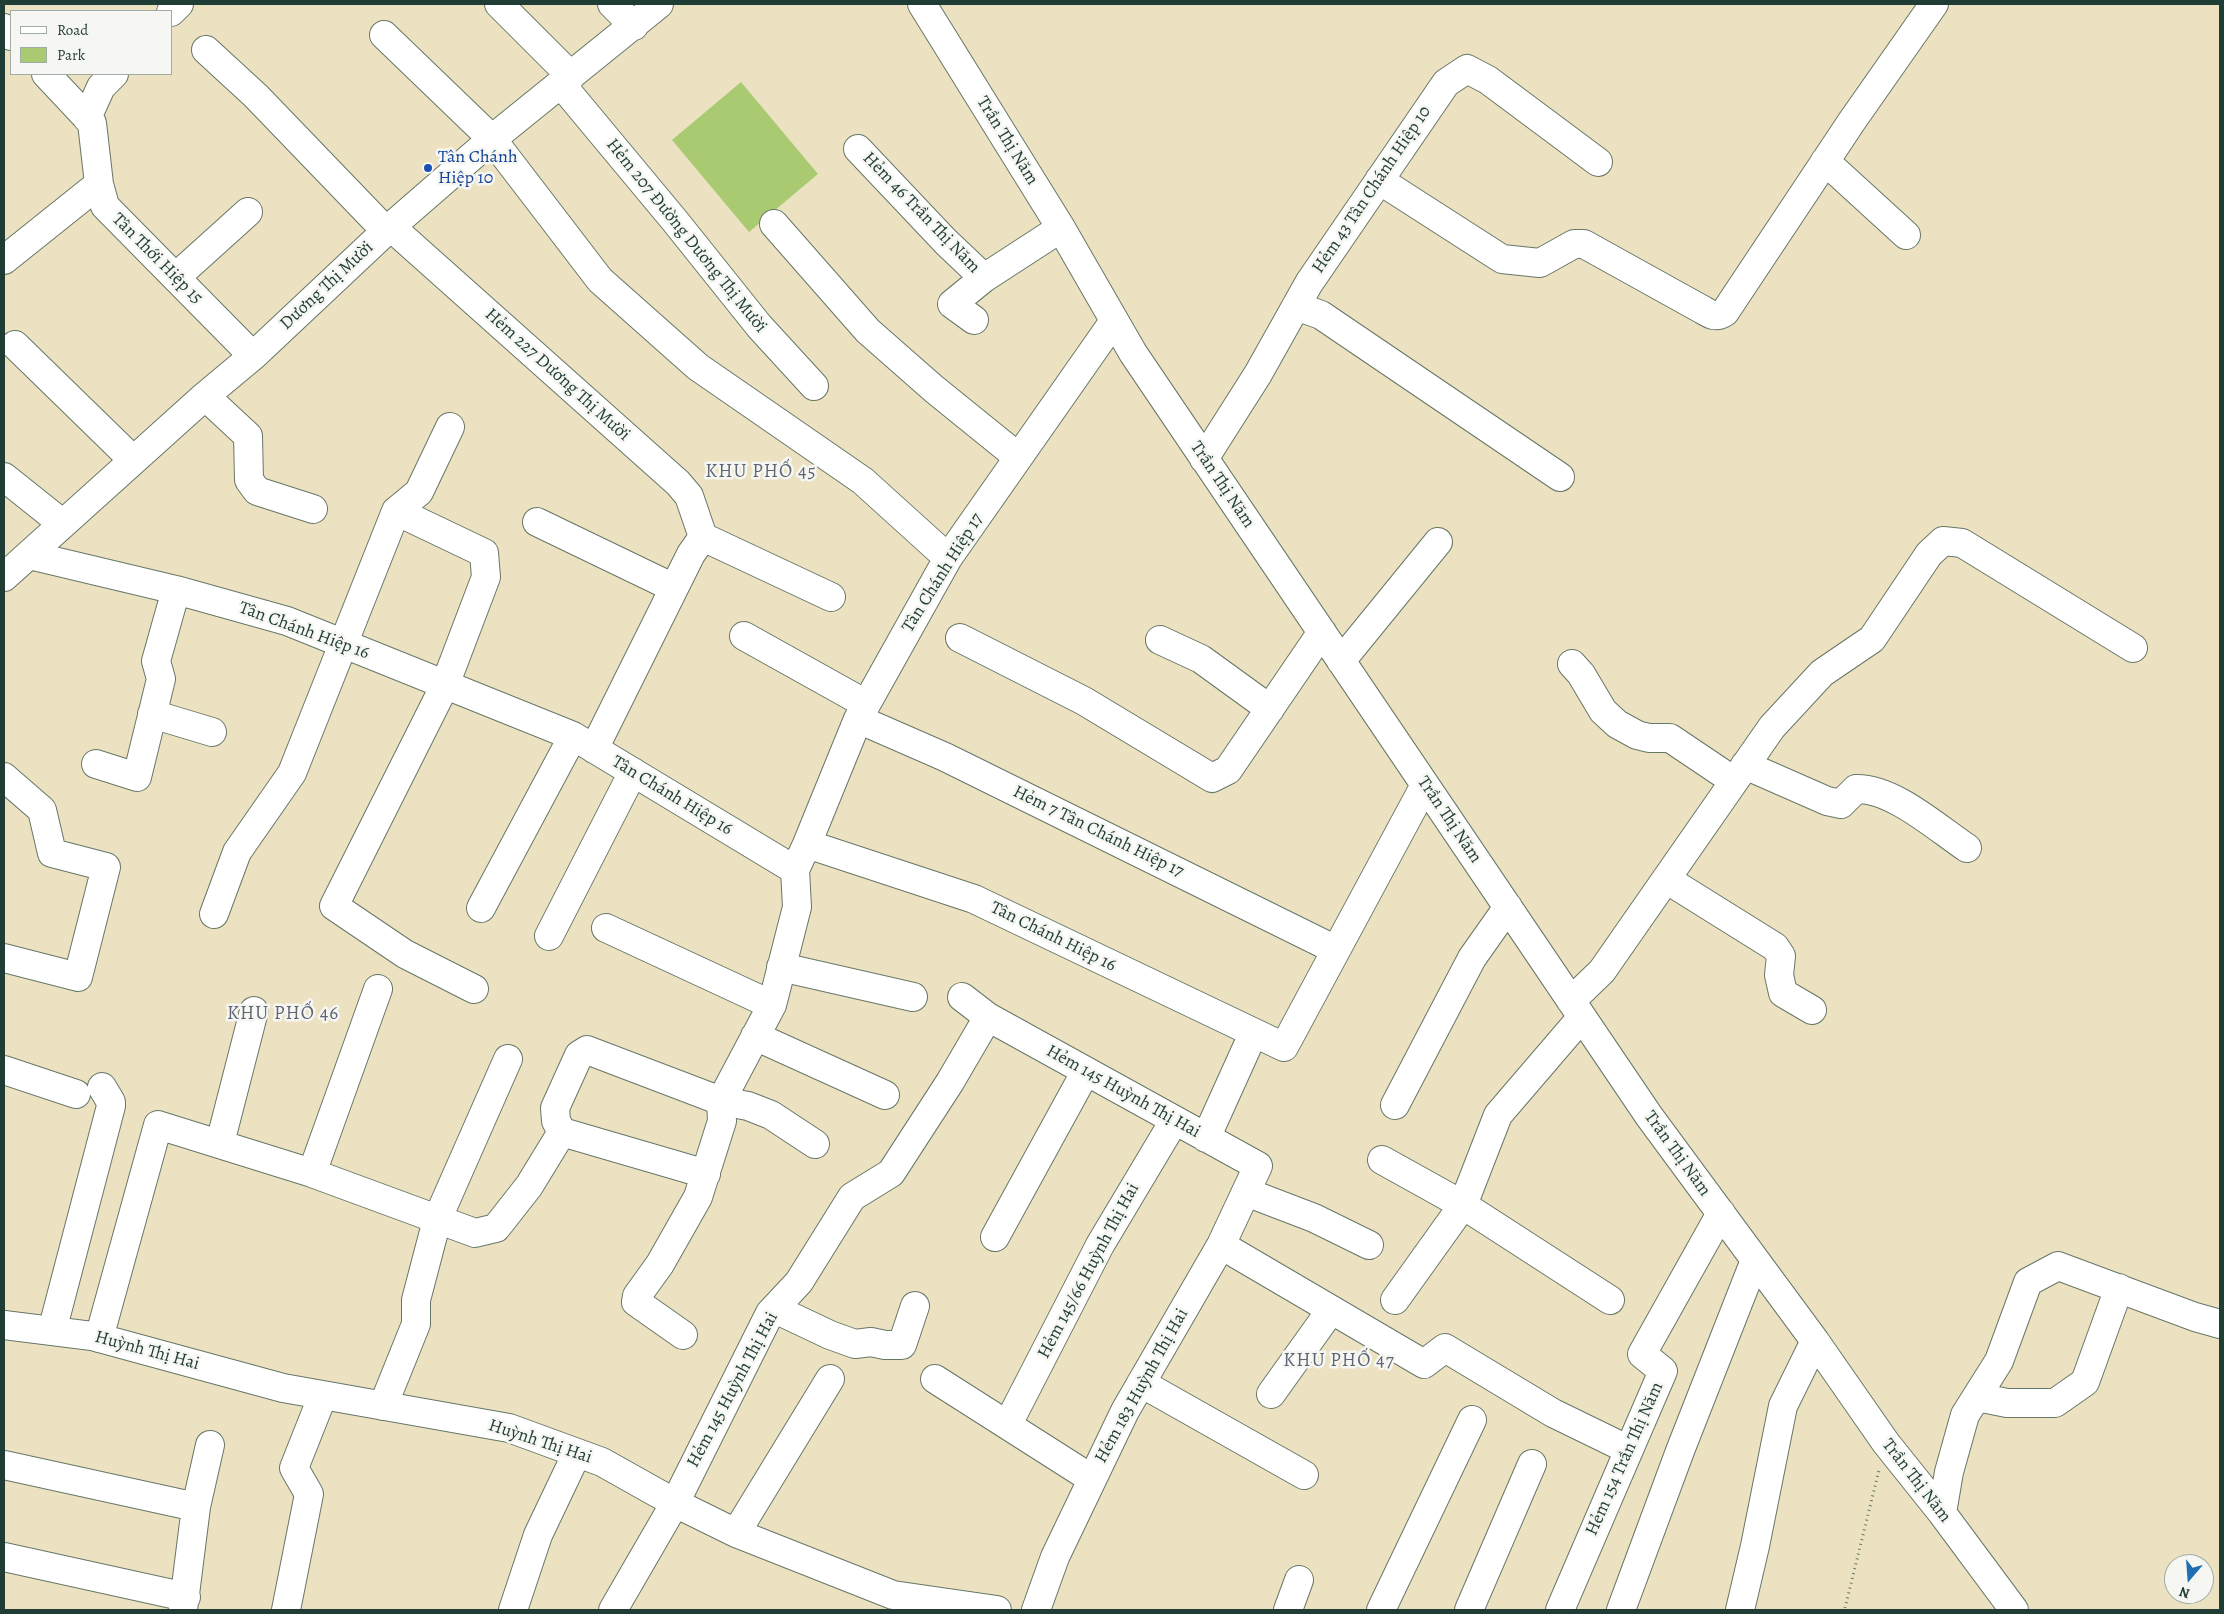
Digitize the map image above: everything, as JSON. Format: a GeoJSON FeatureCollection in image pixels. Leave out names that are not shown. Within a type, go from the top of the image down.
{"type":"FeatureCollection","features":[{"type":"Feature","properties":{"kind":"street","name":"Hẻm 207 Đường Dương Thị Mười"},"geometry":{"type":"LineString","coordinates":[[498,4],[566,80],[759,326],[814,386]]}},
{"type":"Feature","properties":{"kind":"street"},"geometry":{"type":"LineString","coordinates":[[612,4],[634,26]]}},
{"type":"Feature","properties":{"kind":"street","name":"Dương Thị Mười"},"geometry":{"type":"LineString","coordinates":[[4,577],[205,396],[253,356],[389,229],[492,139],[659,4]]}},
{"type":"Feature","properties":{"kind":"street","name":"Trần Thị Năm"},"geometry":{"type":"LineString","coordinates":[[922,4],[1060,228],[1133,353],[1649,1116],[1815,1341],[1886,1442],[1942,1513],[2014,1610]]}},
{"type":"Feature","properties":{"kind":"street"},"geometry":{"type":"LineString","coordinates":[[1379,180],[1502,259],[1540,263],[1574,244],[1584,244],[1702,310],[1719,316],[1725,312],[1825,161],[1934,4]]}},
{"type":"Feature","properties":{"kind":"street"},"geometry":{"type":"LineString","coordinates":[[384,35],[492,139],[600,280],[698,366],[863,481],[948,558]]}},
{"type":"Feature","properties":{"kind":"street","name":"Hẻm 227 Dương Thị Mười"},"geometry":{"type":"LineString","coordinates":[[206,50],[256,96],[389,229],[678,483],[689,496],[703,537]]}},
{"type":"Feature","properties":{"kind":"street","name":"Hẻm 43 Tân Chánh Hiệp 10"},"geometry":{"type":"LineString","coordinates":[[1204,459],[1258,374],[1309,282],[1446,83],[1466,69],[1488,80],[1598,162]]}},
{"type":"Feature","properties":{"kind":"street","name":"Tân Thới Hiệp 15"},"geometry":{"type":"LineString","coordinates":[[47,75],[92,124],[99,184],[105,206],[253,356]]}},
{"type":"Feature","properties":{"kind":"street"},"geometry":{"type":"LineString","coordinates":[[87,118],[101,87],[113,75]]}},
{"type":"Feature","properties":{"kind":"street","name":"Hẻm 46 Trần Thị Năm"},"geometry":{"type":"LineString","coordinates":[[858,149],[946,242],[984,278]]}},
{"type":"Feature","properties":{"kind":"street"},"geometry":{"type":"LineString","coordinates":[[1825,161],[1906,236]]}},
{"type":"Feature","properties":{"kind":"street"},"geometry":{"type":"LineString","coordinates":[[4,260],[99,184]]}},
{"type":"Feature","properties":{"kind":"street"},"geometry":{"type":"LineString","coordinates":[[176,277],[248,212]]}},
{"type":"Feature","properties":{"kind":"street"},"geometry":{"type":"LineString","coordinates":[[774,224],[868,331],[934,389],[1018,457]]}},
{"type":"Feature","properties":{"kind":"street","name":"Hẻm 46 Trần Thị Năm"},"geometry":{"type":"LineString","coordinates":[[974,320],[952,304],[984,278],[1060,228]]}},
{"type":"Feature","properties":{"kind":"street"},"geometry":{"type":"LineString","coordinates":[[1296,306],[1321,315],[1560,477]]}},
{"type":"Feature","properties":{"kind":"street","name":"Tân Chánh Hiệp 17"},"geometry":{"type":"LineString","coordinates":[[807,844],[862,711],[948,558],[1114,321]]}},
{"type":"Feature","properties":{"kind":"street"},"geometry":{"type":"LineString","coordinates":[[15,345],[133,460]]}},
{"type":"Feature","properties":{"kind":"street"},"geometry":{"type":"LineString","coordinates":[[205,396],[248,436],[249,480],[257,491],[313,509]]}},
{"type":"Feature","properties":{"kind":"street"},"geometry":{"type":"LineString","coordinates":[[214,914],[237,852],[292,773],[396,512],[419,492],[450,427]]}},
{"type":"Feature","properties":{"kind":"street"},"geometry":{"type":"LineString","coordinates":[[4,477],[63,524]]}},
{"type":"Feature","properties":{"kind":"street"},"geometry":{"type":"LineString","coordinates":[[396,512],[484,553],[486,577],[445,685],[334,906],[405,954],[474,989]]}},
{"type":"Feature","properties":{"kind":"street"},"geometry":{"type":"LineString","coordinates":[[537,522],[674,588]]}},
{"type":"Feature","properties":{"kind":"street"},"geometry":{"type":"LineString","coordinates":[[481,908],[584,743],[674,588],[691,554],[703,537],[830,597]]}},
{"type":"Feature","properties":{"kind":"street"},"geometry":{"type":"LineString","coordinates":[[1395,1300],[1463,1205],[1498,1115],[1577,1009],[1772,727],[1822,672],[1872,639],[1929,554],[1943,541],[1962,543],[2133,648]]}},
{"type":"Feature","properties":{"kind":"street"},"geometry":{"type":"LineString","coordinates":[[1341,661],[1438,542]]}},
{"type":"Feature","properties":{"kind":"street","name":"Tân Chánh Hiệp 16"},"geometry":{"type":"LineString","coordinates":[[29,555],[176,590],[287,621],[445,685],[584,743],[796,870]]}},
{"type":"Feature","properties":{"kind":"street"},"geometry":{"type":"LineString","coordinates":[[96,764],[137,777],[161,679],[156,661],[176,590]]}},
{"type":"Feature","properties":{"kind":"street"},"geometry":{"type":"LineString","coordinates":[[960,638],[1084,701],[1212,778],[1228,770],[1322,632]]}},
{"type":"Feature","properties":{"kind":"street","name":"Hẻm 7 Tân Chánh Hiệp 17"},"geometry":{"type":"LineString","coordinates":[[744,636],[862,711],[962,766],[1336,950]]}},
{"type":"Feature","properties":{"kind":"street"},"geometry":{"type":"LineString","coordinates":[[1160,640],[1201,659],[1270,709]]}},
{"type":"Feature","properties":{"kind":"street"},"geometry":{"type":"LineString","coordinates":[[1572,664],[1581,674],[1603,711],[1617,724],[1636,735],[1648,738],[1670,738],[1740,773],[1827,801],[1841,804],[1856,789],[1867,789],[1902,803],[1967,848]]}},
{"type":"Feature","properties":{"kind":"street"},"geometry":{"type":"LineString","coordinates":[[152,714],[212,732]]}},
{"type":"Feature","properties":{"kind":"street"},"geometry":{"type":"LineString","coordinates":[[549,936],[633,772]]}},
{"type":"Feature","properties":{"kind":"street"},"geometry":{"type":"LineString","coordinates":[[4,777],[42,810],[52,853],[106,867],[78,977],[4,958]]}},
{"type":"Feature","properties":{"kind":"street"},"geometry":{"type":"LineString","coordinates":[[1336,950],[1425,784]]}},
{"type":"Feature","properties":{"kind":"street"},"geometry":{"type":"LineString","coordinates":[[683,1335],[636,1302],[637,1296],[660,1264],[698,1197],[722,1121],[721,1101],[772,1005],[797,907],[796,870],[807,844]]}},
{"type":"Feature","properties":{"kind":"street","name":"Tân Chánh Hiệp 16"},"geometry":{"type":"LineString","coordinates":[[807,844],[974,899],[1253,1034],[1284,1047],[1336,950]]}},
{"type":"Feature","properties":{"kind":"street"},"geometry":{"type":"LineString","coordinates":[[1666,879],[1774,947],[1781,956],[1778,975],[1783,993],[1812,1010]]}},
{"type":"Feature","properties":{"kind":"street"},"geometry":{"type":"LineString","coordinates":[[1395,1105],[1472,958],[1508,907]]}},
{"type":"Feature","properties":{"kind":"street"},"geometry":{"type":"LineString","coordinates":[[606,928],[772,1005]]}},
{"type":"Feature","properties":{"kind":"street"},"geometry":{"type":"LineString","coordinates":[[781,967],[913,997]]}},
{"type":"Feature","properties":{"kind":"street"},"geometry":{"type":"LineString","coordinates":[[312,1173],[378,989]]}},
{"type":"Feature","properties":{"kind":"street","name":"Hẻm 145 Huỳnh Thị Hai"},"geometry":{"type":"LineString","coordinates":[[962,997],[988,1017],[1258,1166]]}},
{"type":"Feature","properties":{"kind":"street"},"geometry":{"type":"LineString","coordinates":[[220,1143],[254,1012]]}},
{"type":"Feature","properties":{"kind":"street","name":"Hẻm 145 Huỳnh Thị Hai"},"geometry":{"type":"LineString","coordinates":[[613,1610],[675,1503],[766,1321],[775,1308],[799,1282],[852,1197],[891,1174],[950,1082],[988,1017]]}},
{"type":"Feature","properties":{"kind":"street"},"geometry":{"type":"LineString","coordinates":[[1206,1138],[1253,1034]]}},
{"type":"Feature","properties":{"kind":"street"},"geometry":{"type":"LineString","coordinates":[[755,1036],[885,1095]]}},
{"type":"Feature","properties":{"kind":"street"},"geometry":{"type":"LineString","coordinates":[[706,1174],[562,1132],[556,1121],[555,1108],[579,1055],[587,1050],[721,1101],[748,1106],[770,1115],[815,1144]]}},
{"type":"Feature","properties":{"kind":"street"},"geometry":{"type":"LineString","coordinates":[[383,1406],[416,1324],[416,1300],[437,1220],[508,1059]]}},
{"type":"Feature","properties":{"kind":"street"},"geometry":{"type":"LineString","coordinates":[[4,1070],[76,1094]]}},
{"type":"Feature","properties":{"kind":"street"},"geometry":{"type":"LineString","coordinates":[[995,1237],[1086,1071]]}},
{"type":"Feature","properties":{"kind":"street"},"geometry":{"type":"LineString","coordinates":[[52,1331],[112,1102],[102,1087]]}},
{"type":"Feature","properties":{"kind":"street","name":"Hẻm 145/66 Huỳnh Thị Hai"},"geometry":{"type":"LineString","coordinates":[[1008,1424],[1100,1245],[1174,1121]]}},
{"type":"Feature","properties":{"kind":"street"},"geometry":{"type":"LineString","coordinates":[[99,1338],[158,1125],[312,1173],[475,1233],[496,1228],[529,1186],[562,1132]]}},
{"type":"Feature","properties":{"kind":"street"},"geometry":{"type":"LineString","coordinates":[[1382,1160],[1463,1205],[1610,1300]]}},
{"type":"Feature","properties":{"kind":"street","name":"Hẻm 183 Huỳnh Thị Hai"},"geometry":{"type":"LineString","coordinates":[[1036,1610],[1055,1557],[1125,1410],[1221,1245],[1258,1166]]}},
{"type":"Feature","properties":{"kind":"street"},"geometry":{"type":"LineString","coordinates":[[1246,1192],[1314,1218],[1369,1245]]}},
{"type":"Feature","properties":{"kind":"street","name":"Hẻm 154 Trần Thị Năm"},"geometry":{"type":"LineString","coordinates":[[1560,1610],[1663,1371],[1642,1354],[1721,1214]]}},
{"type":"Feature","properties":{"kind":"street"},"geometry":{"type":"LineString","coordinates":[[1221,1245],[1424,1364],[1445,1348],[1553,1413],[1628,1450]]}},
{"type":"Feature","properties":{"kind":"street"},"geometry":{"type":"LineString","coordinates":[[1621,1610],[1680,1451],[1755,1260]]}},
{"type":"Feature","properties":{"kind":"street"},"geometry":{"type":"LineString","coordinates":[[1942,1513],[1949,1472],[1965,1415],[1999,1361],[2028,1282],[2058,1266],[2195,1317],[2220,1324]]}},
{"type":"Feature","properties":{"kind":"street"},"geometry":{"type":"LineString","coordinates":[[1977,1397],[2007,1403],[2055,1403],[2085,1382],[2119,1288]]}},
{"type":"Feature","properties":{"kind":"street"},"geometry":{"type":"LineString","coordinates":[[775,1308],[830,1335],[856,1344],[871,1342],[885,1345],[902,1345],[915,1306]]}},
{"type":"Feature","properties":{"kind":"street"},"geometry":{"type":"LineString","coordinates":[[1270,1394],[1332,1310]]}},
{"type":"Feature","properties":{"kind":"street","name":"Huỳnh Thị Hai"},"geometry":{"type":"LineString","coordinates":[[4,1324],[99,1338],[283,1388],[509,1428],[602,1462],[675,1503],[736,1533],[889,1602],[997,1610]]}},
{"type":"Feature","properties":{"kind":"street"},"geometry":{"type":"LineString","coordinates":[[1740,1610],[1783,1406],[1815,1341]]}},
{"type":"Feature","properties":{"kind":"street"},"geometry":{"type":"LineString","coordinates":[[935,1378],[1092,1479]]}},
{"type":"Feature","properties":{"kind":"street"},"geometry":{"type":"LineString","coordinates":[[736,1533],[830,1379]]}},
{"type":"Feature","properties":{"kind":"street"},"geometry":{"type":"LineString","coordinates":[[1141,1383],[1304,1475]]}},
{"type":"Feature","properties":{"kind":"street"},"geometry":{"type":"LineString","coordinates":[[286,1610],[309,1494],[294,1468],[323,1395]]}},
{"type":"Feature","properties":{"kind":"street"},"geometry":{"type":"LineString","coordinates":[[1382,1610],[1472,1420]]}},
{"type":"Feature","properties":{"kind":"street"},"geometry":{"type":"LineString","coordinates":[[4,1557],[185,1603],[196,1507],[210,1445]]}},
{"type":"Feature","properties":{"kind":"street"},"geometry":{"type":"LineString","coordinates":[[513,1610],[538,1535],[577,1453]]}},
{"type":"Feature","properties":{"kind":"street"},"geometry":{"type":"LineString","coordinates":[[1469,1610],[1532,1464]]}},
{"type":"Feature","properties":{"kind":"street"},"geometry":{"type":"LineString","coordinates":[[4,1465],[196,1507]]}},
{"type":"Feature","properties":{"kind":"street"},"geometry":{"type":"LineString","coordinates":[[1288,1610],[1299,1580]]}},
{"type":"Feature","properties":{"kind":"path"},"geometry":{"type":"LineString","coordinates":[[1845,1608],[1886,1442]]}},
{"type":"Feature","properties":{"kind":"green space"},"geometry":{"type":"Polygon","coordinates":[[[741,82],[818,174],[749,232],[672,140],[741,82]]]}},
{"type":"Feature","properties":{"kind":"place","name":"Tân Chánh Hiệp 10"},"geometry":{"type":"Point","coordinates":[428,168]}},
{"type":"Feature","properties":{"kind":"district","name":"KHU PHỐ 45"},"geometry":{"type":"Point","coordinates":[761,472]}},
{"type":"Feature","properties":{"kind":"district","name":"KHU PHỐ 46"},"geometry":{"type":"Point","coordinates":[283,1014]}},
{"type":"Feature","properties":{"kind":"district","name":"KHU PHỐ 47"},"geometry":{"type":"Point","coordinates":[1339,1361]}}]}
